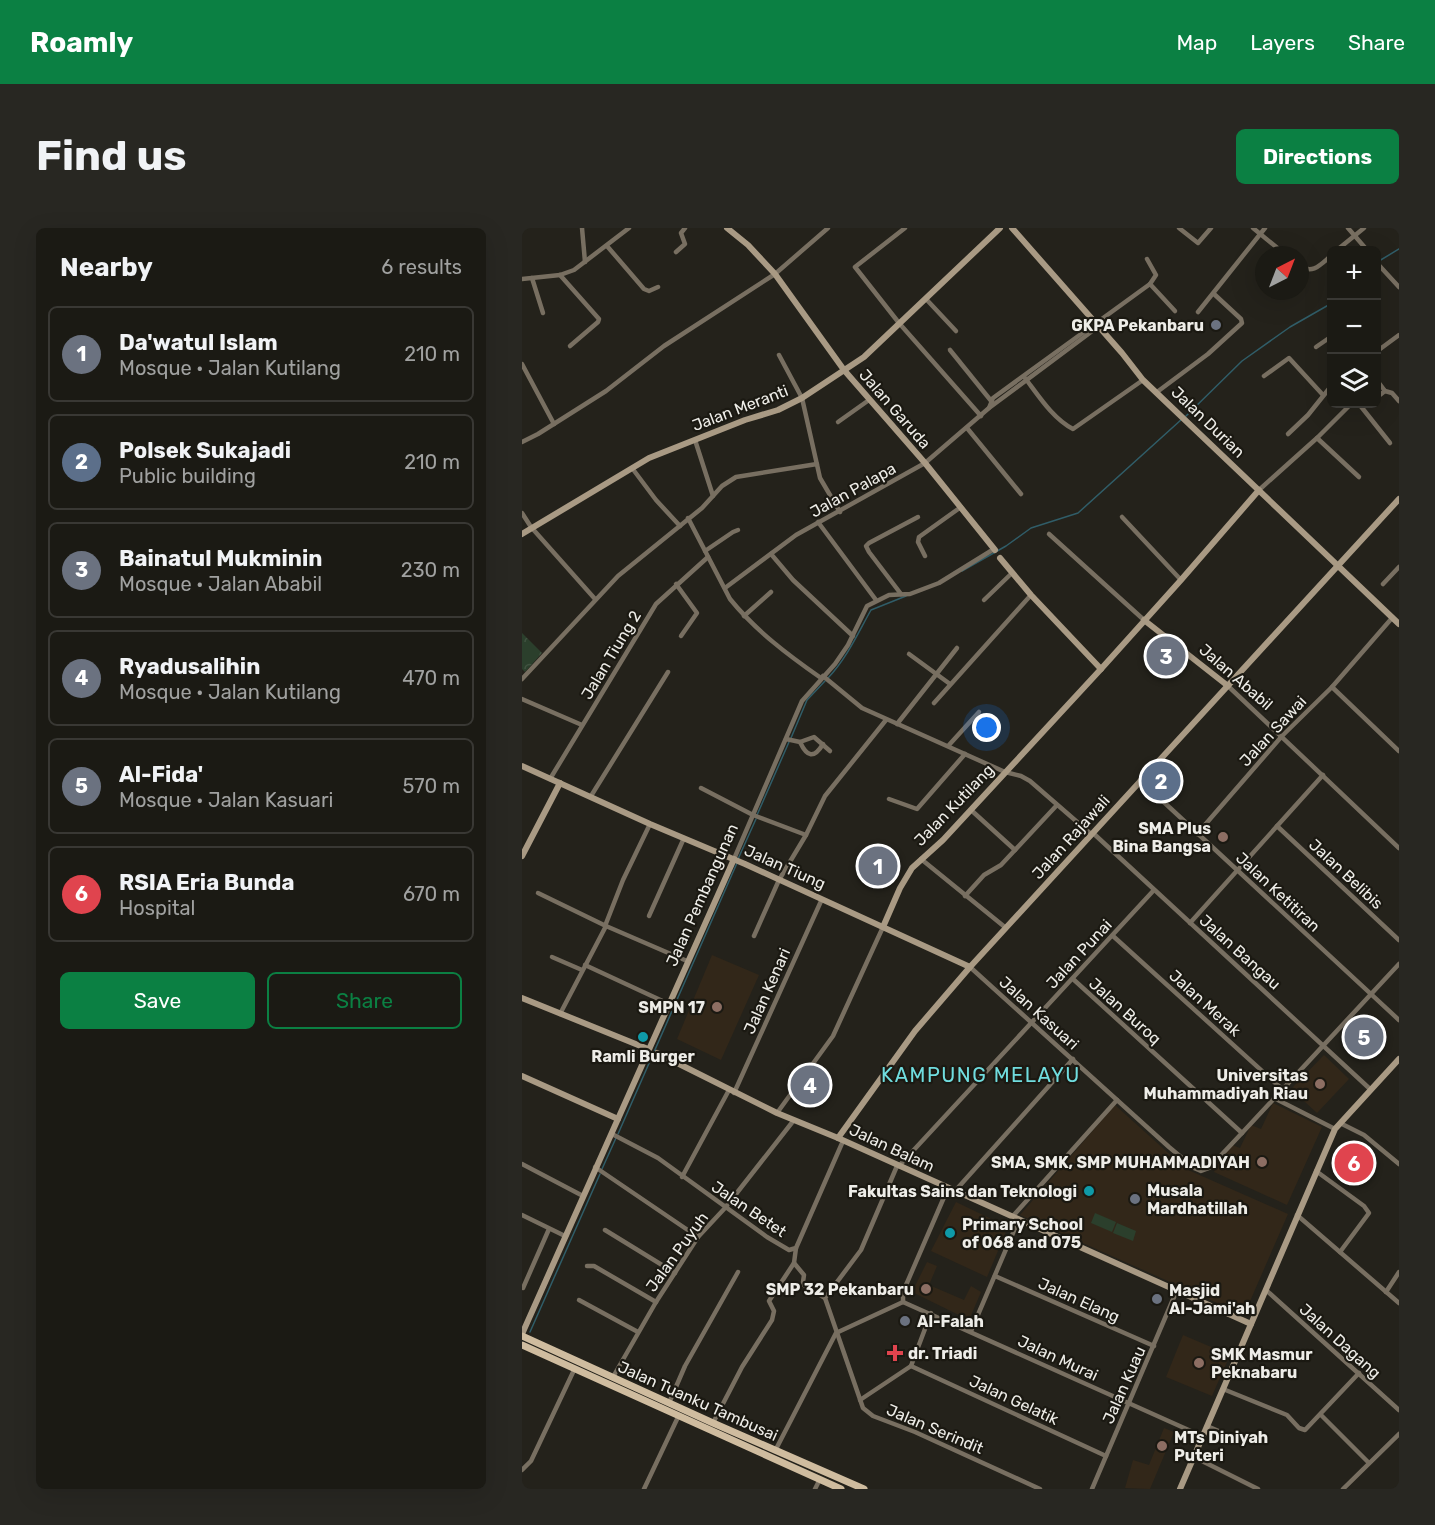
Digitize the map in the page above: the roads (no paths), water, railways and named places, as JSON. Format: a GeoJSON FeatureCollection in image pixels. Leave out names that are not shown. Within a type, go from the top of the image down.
{"type":"FeatureCollection","features":[{"type":"Feature","properties":{"kind":"main road","name":"Jalan Tuanku Tambusai"},"geometry":{"type":"LineString","coordinates":[[522,1335],[775,1451],[864,1489]]}},
{"type":"Feature","properties":{"kind":"main road","name":"Jalan Tuanku Tambusai"},"geometry":{"type":"LineString","coordinates":[[522,1345],[841,1489]]}},
{"type":"Feature","properties":{"kind":"street"},"geometry":{"type":"LineString","coordinates":[[582,228],[585,262]]}},
{"type":"Feature","properties":{"kind":"street"},"geometry":{"type":"LineString","coordinates":[[522,279],[560,275],[574,270],[629,228]]}},
{"type":"Feature","properties":{"kind":"street"},"geometry":{"type":"LineString","coordinates":[[676,252],[685,244],[681,233],[685,228]]}},
{"type":"Feature","properties":{"kind":"street","name":"Jalan Garuda"},"geometry":{"type":"LineString","coordinates":[[727,228],[748,245],[774,274],[844,370],[925,463],[1000,558]]}},
{"type":"Feature","properties":{"kind":"street"},"geometry":{"type":"LineString","coordinates":[[816,228],[821,234]]}},
{"type":"Feature","properties":{"kind":"street"},"geometry":{"type":"LineString","coordinates":[[522,442],[606,391],[664,346],[774,274],[828,228]]}},
{"type":"Feature","properties":{"kind":"street"},"geometry":{"type":"LineString","coordinates":[[904,228],[855,267],[899,323],[981,416]]}},
{"type":"Feature","properties":{"kind":"street","name":"Jalan Meranti"},"geometry":{"type":"LineString","coordinates":[[522,534],[649,458],[745,420],[778,410],[802,398],[864,357],[1000,228]]}},
{"type":"Feature","properties":{"kind":"street","name":"Jalan Durian"},"geometry":{"type":"LineString","coordinates":[[1012,228],[1143,380],[1399,624]]}},
{"type":"Feature","properties":{"kind":"street"},"geometry":{"type":"LineString","coordinates":[[1179,228],[1198,243],[1211,228]]}},
{"type":"Feature","properties":{"kind":"street"},"geometry":{"type":"LineString","coordinates":[[1253,228],[1275,246]]}},
{"type":"Feature","properties":{"kind":"street"},"geometry":{"type":"LineString","coordinates":[[1198,312],[1265,228]]}},
{"type":"Feature","properties":{"kind":"street"},"geometry":{"type":"LineString","coordinates":[[1348,228],[1364,246]]}},
{"type":"Feature","properties":{"kind":"street"},"geometry":{"type":"LineString","coordinates":[[1342,246],[1364,228]]}},
{"type":"Feature","properties":{"kind":"street"},"geometry":{"type":"LineString","coordinates":[[607,246],[644,289],[649,291],[658,287]]}},
{"type":"Feature","properties":{"kind":"street"},"geometry":{"type":"LineString","coordinates":[[1147,259],[1156,275],[1150,284],[1175,311]]}},
{"type":"Feature","properties":{"kind":"street"},"geometry":{"type":"LineString","coordinates":[[1309,270],[1313,270],[1327,259]]}},
{"type":"Feature","properties":{"kind":"street"},"geometry":{"type":"LineString","coordinates":[[1381,267],[1399,286]]}},
{"type":"Feature","properties":{"kind":"street"},"geometry":{"type":"LineString","coordinates":[[560,275],[599,319],[570,346]]}},
{"type":"Feature","properties":{"kind":"street"},"geometry":{"type":"LineString","coordinates":[[532,278],[543,313]]}},
{"type":"Feature","properties":{"kind":"street","name":"Jalan Palapa"},"geometry":{"type":"LineString","coordinates":[[725,588],[796,535],[925,463],[981,416],[993,403],[1095,329],[1097,324],[1150,284]]}},
{"type":"Feature","properties":{"kind":"street"},"geometry":{"type":"LineString","coordinates":[[1157,392],[1208,354],[1242,323],[1242,319],[1214,294]]}},
{"type":"Feature","properties":{"kind":"street"},"geometry":{"type":"LineString","coordinates":[[926,299],[956,331]]}},
{"type":"Feature","properties":{"kind":"street"},"geometry":{"type":"LineString","coordinates":[[1381,349],[1399,335]]}},
{"type":"Feature","properties":{"kind":"street"},"geometry":{"type":"LineString","coordinates":[[1316,346],[1327,339]]}},
{"type":"Feature","properties":{"kind":"street"},"geometry":{"type":"LineString","coordinates":[[950,350],[993,403]]}},
{"type":"Feature","properties":{"kind":"street"},"geometry":{"type":"LineString","coordinates":[[779,355],[802,398],[817,464],[825,488],[840,512]]}},
{"type":"Feature","properties":{"kind":"street"},"geometry":{"type":"LineString","coordinates":[[1264,376],[1289,358],[1323,395]]}},
{"type":"Feature","properties":{"kind":"street"},"geometry":{"type":"LineString","coordinates":[[522,364],[554,424]]}},
{"type":"Feature","properties":{"kind":"street"},"geometry":{"type":"LineString","coordinates":[[1025,378],[1055,415],[1073,429],[1143,380]]}},
{"type":"Feature","properties":{"kind":"street"},"geometry":{"type":"LineString","coordinates":[[1381,385],[1385,391],[1392,393],[1399,401]]}},
{"type":"Feature","properties":{"kind":"street"},"geometry":{"type":"LineString","coordinates":[[1288,434],[1308,415],[1327,391]]}},
{"type":"Feature","properties":{"kind":"street"},"geometry":{"type":"LineString","coordinates":[[1381,394],[1385,391]]}},
{"type":"Feature","properties":{"kind":"street"},"geometry":{"type":"LineString","coordinates":[[838,422],[869,400]]}},
{"type":"Feature","properties":{"kind":"street"},"geometry":{"type":"LineString","coordinates":[[1259,490],[1347,408]]}},
{"type":"Feature","properties":{"kind":"street"},"geometry":{"type":"LineString","coordinates":[[1364,408],[1390,443]]}},
{"type":"Feature","properties":{"kind":"street"},"geometry":{"type":"LineString","coordinates":[[966,428],[1021,494]]}},
{"type":"Feature","properties":{"kind":"street"},"geometry":{"type":"LineString","coordinates":[[1317,438],[1359,477]]}},
{"type":"Feature","properties":{"kind":"street"},"geometry":{"type":"LineString","coordinates":[[695,440],[712,496]]}},
{"type":"Feature","properties":{"kind":"street"},"geometry":{"type":"LineString","coordinates":[[522,679],[618,576],[702,508],[722,486],[736,477],[817,464]]}},
{"type":"Feature","properties":{"kind":"street"},"geometry":{"type":"LineString","coordinates":[[631,467],[656,500],[680,526]]}},
{"type":"Feature","properties":{"kind":"street","name":"Jalan Kutilang"},"geometry":{"type":"LineString","coordinates":[[777,1113],[833,1036],[903,882],[921,859],[944,840],[1101,669],[1259,490]]}},
{"type":"Feature","properties":{"kind":"street","name":"Jalan Rajawali"},"geometry":{"type":"LineString","coordinates":[[841,1139],[915,1031],[970,967],[1399,499]]}},
{"type":"Feature","properties":{"kind":"street"},"geometry":{"type":"LineString","coordinates":[[925,556],[918,537],[961,507]]}},
{"type":"Feature","properties":{"kind":"street"},"geometry":{"type":"LineString","coordinates":[[522,513],[531,527],[595,599]]}},
{"type":"Feature","properties":{"kind":"street"},"geometry":{"type":"LineString","coordinates":[[901,594],[866,546],[918,517]]}},
{"type":"Feature","properties":{"kind":"street","name":"Jalan Bangau"},"geometry":{"type":"LineString","coordinates":[[688,518],[730,599],[744,616],[796,661],[833,684],[862,708],[965,754],[1026,778],[1092,833],[1370,1089]]}},
{"type":"Feature","properties":{"kind":"street"},"geometry":{"type":"LineString","coordinates":[[1122,518],[1181,580]]}},
{"type":"Feature","properties":{"kind":"street"},"geometry":{"type":"LineString","coordinates":[[818,522],[876,600],[889,594],[915,592],[939,583],[994,550]]}},
{"type":"Feature","properties":{"kind":"street"},"geometry":{"type":"LineString","coordinates":[[705,551],[738,530]]}},
{"type":"Feature","properties":{"kind":"street","name":"Jalan Ababil"},"geometry":{"type":"LineString","coordinates":[[1048,534],[1144,620],[1228,687],[1399,848]]}},
{"type":"Feature","properties":{"kind":"street"},"geometry":{"type":"LineString","coordinates":[[771,554],[793,580],[853,636]]}},
{"type":"Feature","properties":{"kind":"street","name":"Jalan Tiung 2"},"geometry":{"type":"LineString","coordinates":[[550,779],[656,604],[708,557]]}},
{"type":"Feature","properties":{"kind":"street"},"geometry":{"type":"LineString","coordinates":[[1000,558],[1031,595],[1101,669]]}},
{"type":"Feature","properties":{"kind":"street"},"geometry":{"type":"LineString","coordinates":[[1383,584],[1399,567]]}},
{"type":"Feature","properties":{"kind":"street"},"geometry":{"type":"LineString","coordinates":[[984,600],[1012,573]]}},
{"type":"Feature","properties":{"kind":"street"},"geometry":{"type":"LineString","coordinates":[[676,584],[697,613],[681,636]]}},
{"type":"Feature","properties":{"kind":"street"},"geometry":{"type":"LineString","coordinates":[[744,616],[771,592]]}},
{"type":"Feature","properties":{"kind":"street"},"geometry":{"type":"LineString","coordinates":[[934,703],[1031,595]]}},
{"type":"Feature","properties":{"kind":"street","name":"Jalan Pembangunan"},"geometry":{"type":"LineString","coordinates":[[522,1335],[687,961],[735,860],[802,701],[835,664],[853,636],[865,609],[876,600]]}},
{"type":"Feature","properties":{"kind":"street","name":"Jalan Sawai"},"geometry":{"type":"LineString","coordinates":[[1197,834],[1282,736],[1332,687],[1392,618]]}},
{"type":"Feature","properties":{"kind":"street"},"geometry":{"type":"LineString","coordinates":[[897,724],[957,648]]}},
{"type":"Feature","properties":{"kind":"street"},"geometry":{"type":"LineString","coordinates":[[909,654],[950,684]]}},
{"type":"Feature","properties":{"kind":"street"},"geometry":{"type":"LineString","coordinates":[[591,796],[668,672]]}},
{"type":"Feature","properties":{"kind":"street"},"geometry":{"type":"LineString","coordinates":[[1332,687],[1399,751]]}},
{"type":"Feature","properties":{"kind":"street"},"geometry":{"type":"LineString","coordinates":[[522,699],[582,725]]}},
{"type":"Feature","properties":{"kind":"street"},"geometry":{"type":"LineString","coordinates":[[949,745],[979,712]]}},
{"type":"Feature","properties":{"kind":"street"},"geometry":{"type":"LineString","coordinates":[[754,936],[779,880],[806,835],[825,796],[886,720]]}},
{"type":"Feature","properties":{"kind":"street"},"geometry":{"type":"LineString","coordinates":[[787,739],[797,742],[814,737],[830,751]]}},
{"type":"Feature","properties":{"kind":"street"},"geometry":{"type":"LineString","coordinates":[[797,742],[805,752],[811,755],[816,754],[824,744]]}},
{"type":"Feature","properties":{"kind":"street"},"geometry":{"type":"LineString","coordinates":[[889,799],[917,810],[965,754]]}},
{"type":"Feature","properties":{"kind":"street","name":"Jalan Tiung"},"geometry":{"type":"LineString","coordinates":[[522,766],[822,898],[970,967]]}},
{"type":"Feature","properties":{"kind":"street"},"geometry":{"type":"LineString","coordinates":[[1190,923],[1323,775]]}},
{"type":"Feature","properties":{"kind":"street","name":"Jalan Ketitiran"},"geometry":{"type":"LineString","coordinates":[[1140,780],[1399,1020]]}},
{"type":"Feature","properties":{"kind":"street"},"geometry":{"type":"LineString","coordinates":[[522,856],[560,783]]}},
{"type":"Feature","properties":{"kind":"street","name":"Jalan Pembangunan"},"geometry":{"type":"LineString","coordinates":[[701,788],[754,815],[806,835]]}},
{"type":"Feature","properties":{"kind":"street"},"geometry":{"type":"LineString","coordinates":[[965,896],[982,877],[999,867],[1056,805]]}},
{"type":"Feature","properties":{"kind":"street"},"geometry":{"type":"LineString","coordinates":[[971,810],[1015,850]]}},
{"type":"Feature","properties":{"kind":"street"},"geometry":{"type":"LineString","coordinates":[[560,1014],[606,926],[623,880],[650,824]]}},
{"type":"Feature","properties":{"kind":"street","name":"Jalan Belibis"},"geometry":{"type":"LineString","coordinates":[[1277,826],[1399,940]]}},
{"type":"Feature","properties":{"kind":"street"},"geometry":{"type":"LineString","coordinates":[[649,916],[684,838]]}},
{"type":"Feature","properties":{"kind":"street"},"geometry":{"type":"LineString","coordinates":[[921,859],[1006,928]]}},
{"type":"Feature","properties":{"kind":"street","name":"Jalan Punai"},"geometry":{"type":"LineString","coordinates":[[825,1298],[861,1250],[898,1166],[1154,891]]}},
{"type":"Feature","properties":{"kind":"street"},"geometry":{"type":"LineString","coordinates":[[538,893],[687,961]]}},
{"type":"Feature","properties":{"kind":"street","name":"Jalan Kenari"},"geometry":{"type":"LineString","coordinates":[[682,1177],[731,1092],[822,898]]}},
{"type":"Feature","properties":{"kind":"street","name":"Jalan Merak"},"geometry":{"type":"LineString","coordinates":[[1113,936],[1282,1089]]}},
{"type":"Feature","properties":{"kind":"street"},"geometry":{"type":"LineString","coordinates":[[552,957],[669,1004]]}},
{"type":"Feature","properties":{"kind":"street","name":"Jalan Kasuari"},"geometry":{"type":"LineString","coordinates":[[970,967],[1169,1147],[1201,1171],[1209,1168],[1399,964]]}},
{"type":"Feature","properties":{"kind":"street","name":"Jalan Buroq"},"geometry":{"type":"LineString","coordinates":[[1072,979],[1242,1133]]}},
{"type":"Feature","properties":{"kind":"street","name":"Jalan Balam"},"geometry":{"type":"LineString","coordinates":[[522,998],[657,1053],[777,1113],[841,1139],[1251,1324]]}},
{"type":"Feature","properties":{"kind":"street"},"geometry":{"type":"LineString","coordinates":[[955,1191],[1073,1059]]}},
{"type":"Feature","properties":{"kind":"street"},"geometry":{"type":"LineString","coordinates":[[1180,1489],[1337,1125],[1399,1059]]}},
{"type":"Feature","properties":{"kind":"street"},"geometry":{"type":"LineString","coordinates":[[522,1076],[618,1119]]}},
{"type":"Feature","properties":{"kind":"street"},"geometry":{"type":"LineString","coordinates":[[1274,1098],[1364,1136],[1399,1164]]}},
{"type":"Feature","properties":{"kind":"street"},"geometry":{"type":"LineString","coordinates":[[970,1331],[995,1276],[1016,1217],[1117,1100]]}},
{"type":"Feature","properties":{"kind":"street","name":"Jalan Puyuh"},"geometry":{"type":"LineString","coordinates":[[613,1377],[656,1302],[699,1237],[725,1208],[794,1120]]}},
{"type":"Feature","properties":{"kind":"street","name":"Jalan Betet"},"geometry":{"type":"LineString","coordinates":[[612,1134],[658,1158],[725,1208],[789,1250],[796,1248],[841,1139]]}},
{"type":"Feature","properties":{"kind":"street"},"geometry":{"type":"LineString","coordinates":[[522,1164],[583,1196]]}},
{"type":"Feature","properties":{"kind":"street"},"geometry":{"type":"LineString","coordinates":[[596,1168],[699,1237]]}},
{"type":"Feature","properties":{"kind":"street"},"geometry":{"type":"LineString","coordinates":[[1316,1171],[1364,1206],[1369,1213],[1340,1252]]}},
{"type":"Feature","properties":{"kind":"street"},"geometry":{"type":"LineString","coordinates":[[775,1451],[836,1332],[903,1302],[903,1292],[948,1188]]}},
{"type":"Feature","properties":{"kind":"street"},"geometry":{"type":"LineString","coordinates":[[522,1215],[565,1236]]}},
{"type":"Feature","properties":{"kind":"street"},"geometry":{"type":"LineString","coordinates":[[1297,1215],[1399,1303]]}},
{"type":"Feature","properties":{"kind":"street"},"geometry":{"type":"LineString","coordinates":[[523,1288],[549,1229]]}},
{"type":"Feature","properties":{"kind":"street"},"geometry":{"type":"LineString","coordinates":[[605,1230],[675,1273]]}},
{"type":"Feature","properties":{"kind":"street"},"geometry":{"type":"LineString","coordinates":[[713,1423],[742,1367],[772,1320],[774,1311],[770,1300],[794,1263],[796,1248]]}},
{"type":"Feature","properties":{"kind":"street"},"geometry":{"type":"LineString","coordinates":[[794,1263],[804,1275],[804,1285],[825,1298]]}},
{"type":"Feature","properties":{"kind":"street"},"geometry":{"type":"LineString","coordinates":[[587,1266],[594,1266],[656,1302]]}},
{"type":"Feature","properties":{"kind":"street"},"geometry":{"type":"LineString","coordinates":[[669,1403],[685,1366],[738,1272]]}},
{"type":"Feature","properties":{"kind":"street"},"geometry":{"type":"LineString","coordinates":[[1386,1292],[1399,1272]]}},
{"type":"Feature","properties":{"kind":"street","name":"Jalan Elang"},"geometry":{"type":"LineString","coordinates":[[995,1276],[1154,1346]]}},
{"type":"Feature","properties":{"kind":"street","name":"Jalan Kuau"},"geometry":{"type":"LineString","coordinates":[[1092,1489],[1177,1290]]}},
{"type":"Feature","properties":{"kind":"street","name":"Jalan Dagang"},"geometry":{"type":"LineString","coordinates":[[1266,1290],[1399,1410]]}},
{"type":"Feature","properties":{"kind":"street","name":"Jalan Serindit"},"geometry":{"type":"LineString","coordinates":[[825,1298],[863,1408],[873,1416],[915,1432],[1040,1489]]}},
{"type":"Feature","properties":{"kind":"street"},"geometry":{"type":"LineString","coordinates":[[579,1300],[638,1332]]}},
{"type":"Feature","properties":{"kind":"street","name":"Jalan Murai"},"geometry":{"type":"LineString","coordinates":[[903,1302],[1202,1436]]}},
{"type":"Feature","properties":{"kind":"street"},"geometry":{"type":"LineString","coordinates":[[860,1400],[911,1366],[931,1313]]}},
{"type":"Feature","properties":{"kind":"street","name":"Jalan Gelatik"},"geometry":{"type":"LineString","coordinates":[[911,1366],[1106,1456]]}},
{"type":"Feature","properties":{"kind":"street"},"geometry":{"type":"LineString","coordinates":[[522,1470],[531,1461],[575,1368]]}},
{"type":"Feature","properties":{"kind":"street"},"geometry":{"type":"LineString","coordinates":[[1223,1389],[1287,1415],[1304,1430],[1321,1415],[1359,1373]]}},
{"type":"Feature","properties":{"kind":"street"},"geometry":{"type":"LineString","coordinates":[[644,1489],[679,1415]]}},
{"type":"Feature","properties":{"kind":"street"},"geometry":{"type":"LineString","coordinates":[[1321,1415],[1369,1463]]}},
{"type":"Feature","properties":{"kind":"street"},"geometry":{"type":"LineString","coordinates":[[1207,1426],[1244,1442]]}},
{"type":"Feature","properties":{"kind":"street"},"geometry":{"type":"LineString","coordinates":[[1343,1489],[1399,1434]]}},
{"type":"Feature","properties":{"kind":"street"},"geometry":{"type":"LineString","coordinates":[[1194,1457],[1258,1489]]}},
{"type":"Feature","properties":{"kind":"street"},"geometry":{"type":"LineString","coordinates":[[815,1489],[820,1479]]}},
{"type":"Feature","properties":{"kind":"waterway"},"geometry":{"type":"LineString","coordinates":[[1381,260],[1399,249]]}},
{"type":"Feature","properties":{"kind":"waterway"},"geometry":{"type":"LineString","coordinates":[[1186,416],[1242,361],[1290,327],[1327,306]]}},
{"type":"Feature","properties":{"kind":"waterway"},"geometry":{"type":"LineString","coordinates":[[962,571],[1006,546],[1031,528],[1078,513],[1182,419]]}},
{"type":"Feature","properties":{"kind":"waterway"},"geometry":{"type":"LineString","coordinates":[[828,678],[847,654],[871,610],[906,596]]}},
{"type":"Feature","properties":{"kind":"waterway"},"geometry":{"type":"LineString","coordinates":[[791,738],[807,700],[825,681]]}},
{"type":"Feature","properties":{"kind":"waterway"},"geometry":{"type":"LineString","coordinates":[[757,815],[789,742]]}},
{"type":"Feature","properties":{"kind":"waterway"},"geometry":{"type":"LineString","coordinates":[[738,859],[756,819]]}},
{"type":"Feature","properties":{"kind":"waterway"},"geometry":{"type":"LineString","coordinates":[[618,1134],[737,863]]}},
{"type":"Feature","properties":{"kind":"waterway"},"geometry":{"type":"LineString","coordinates":[[602,1169],[616,1138]]}},
{"type":"Feature","properties":{"kind":"waterway"},"geometry":{"type":"LineString","coordinates":[[530,1332],[600,1174]]}},
{"type":"Feature","properties":{"kind":"place","name":"GKPA Pekanbaru"},"geometry":{"type":"Point","coordinates":[1216,325]}},
{"type":"Feature","properties":{"kind":"place","name":"Bainatul Mukminin"},"geometry":{"type":"Point","coordinates":[1166,656]}},
{"type":"Feature","properties":{"kind":"place","name":"Polsek Sukajadi"},"geometry":{"type":"Point","coordinates":[1161,781]}},
{"type":"Feature","properties":{"kind":"place","name":"SMA Plus Bina Bangsa"},"geometry":{"type":"Point","coordinates":[1223,837]}},
{"type":"Feature","properties":{"kind":"place","name":"Da'watul Islam"},"geometry":{"type":"Point","coordinates":[878,866]}},
{"type":"Feature","properties":{"kind":"place","name":"SMPN 17"},"geometry":{"type":"Point","coordinates":[717,1007]}},
{"type":"Feature","properties":{"kind":"place","name":"Ramli Burger"},"geometry":{"type":"Point","coordinates":[643,1037]}},
{"type":"Feature","properties":{"kind":"place","name":"Al-Fida'"},"geometry":{"type":"Point","coordinates":[1364,1037]}},
{"type":"Feature","properties":{"kind":"place","name":"Universitas Muhammadiyah Riau"},"geometry":{"type":"Point","coordinates":[1320,1084]}},
{"type":"Feature","properties":{"kind":"place","name":"Ryadusalihin"},"geometry":{"type":"Point","coordinates":[810,1085]}},
{"type":"Feature","properties":{"kind":"place","name":"SMA, SMK, SMP MUHAMMADIYAH"},"geometry":{"type":"Point","coordinates":[1262,1162]}},
{"type":"Feature","properties":{"kind":"place","name":"RSIA Eria Bunda"},"geometry":{"type":"Point","coordinates":[1354,1163]}},
{"type":"Feature","properties":{"kind":"place","name":"Fakultas Sains dan Teknologi"},"geometry":{"type":"Point","coordinates":[1089,1191]}},
{"type":"Feature","properties":{"kind":"place","name":"Musala Mardhatillah"},"geometry":{"type":"Point","coordinates":[1135,1199]}},
{"type":"Feature","properties":{"kind":"place","name":"Primary School of 068 and 075"},"geometry":{"type":"Point","coordinates":[950,1233]}},
{"type":"Feature","properties":{"kind":"place","name":"SMP 32 Pekanbaru"},"geometry":{"type":"Point","coordinates":[926,1289]}},
{"type":"Feature","properties":{"kind":"place","name":"Masjid Al-Jami'ah"},"geometry":{"type":"Point","coordinates":[1157,1299]}},
{"type":"Feature","properties":{"kind":"place","name":"Al-Falah"},"geometry":{"type":"Point","coordinates":[905,1321]}},
{"type":"Feature","properties":{"kind":"place","name":"dr. Triadi"},"geometry":{"type":"Point","coordinates":[895,1353]}},
{"type":"Feature","properties":{"kind":"place","name":"SMK Masmur Peknabaru"},"geometry":{"type":"Point","coordinates":[1199,1363]}},
{"type":"Feature","properties":{"kind":"place","name":"MTs Diniyah Puteri"},"geometry":{"type":"Point","coordinates":[1162,1446]}},
{"type":"Feature","properties":{"kind":"district","name":"KAMPUNG MELAYU"},"geometry":{"type":"Point","coordinates":[981,1075]}}]}
